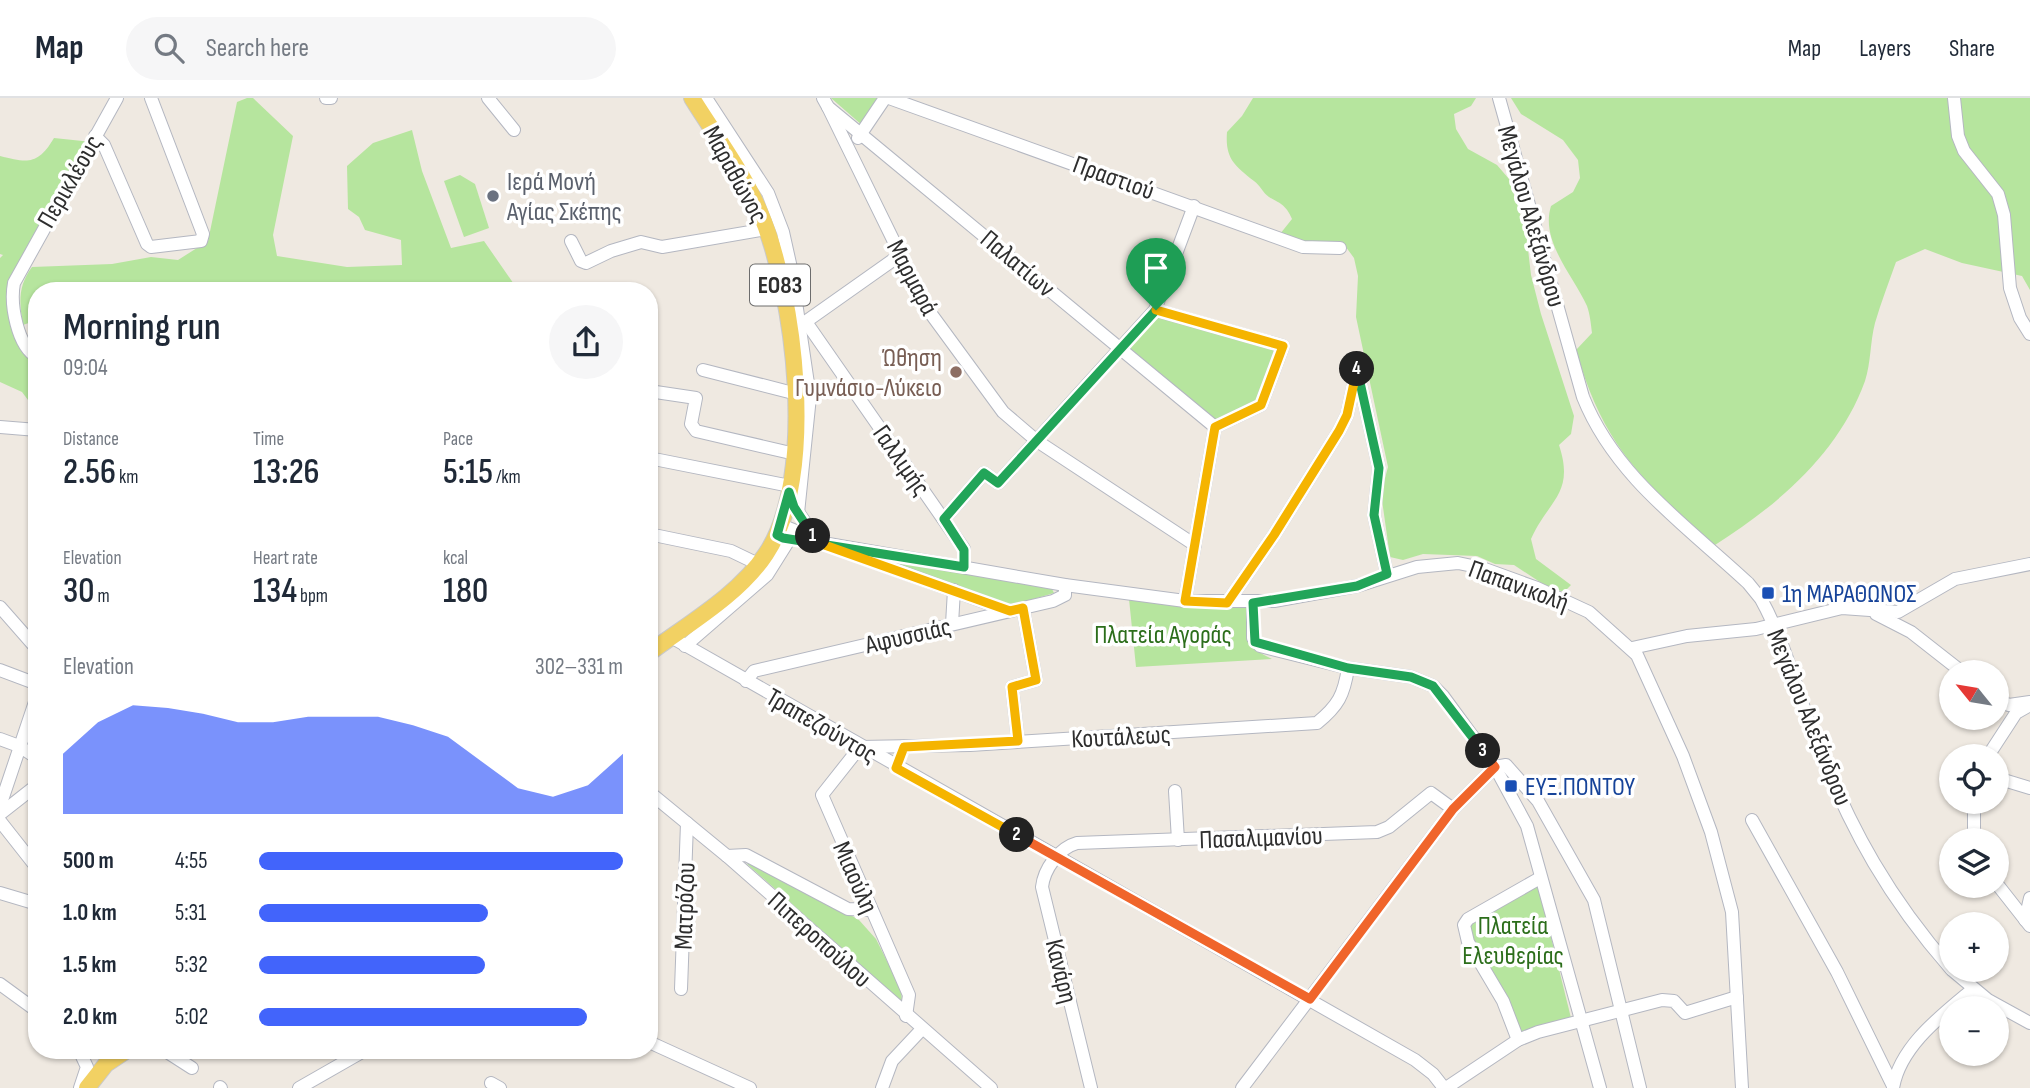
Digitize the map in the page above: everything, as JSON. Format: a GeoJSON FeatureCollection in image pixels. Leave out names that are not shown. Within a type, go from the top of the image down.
{"type":"FeatureCollection","features":[{"type":"Feature","properties":{"kind":"main road","name":"Μαραθώνος"},"geometry":{"type":"LineString","coordinates":[[658,646],[737,586],[782,533],[794,454],[797,394],[787,320],[767,229],[751,194],[692,98]]}},
{"type":"Feature","properties":{"kind":"main road"},"geometry":{"type":"LineString","coordinates":[[87,1088],[106,1064],[114,1059]]}},
{"type":"Feature","properties":{"kind":"street","name":"Περικλέους"},"geometry":{"type":"LineString","coordinates":[[28,351],[24,348],[12,295],[22,265],[117,98]]}},
{"type":"Feature","properties":{"kind":"street"},"geometry":{"type":"LineString","coordinates":[[94,136],[104,145],[147,244],[151,247],[201,241],[203,234],[151,98]]}},
{"type":"Feature","properties":{"kind":"street"},"geometry":{"type":"LineString","coordinates":[[488,98],[514,130]]}},
{"type":"Feature","properties":{"kind":"street"},"geometry":{"type":"LineString","coordinates":[[706,98],[768,194],[783,232],[803,324],[810,397],[798,513]]}},
{"type":"Feature","properties":{"kind":"street"},"geometry":{"type":"LineString","coordinates":[[850,148],[887,98]]}},
{"type":"Feature","properties":{"kind":"street","name":"Πραστιού"},"geometry":{"type":"LineString","coordinates":[[887,98],[1308,249],[1340,248]]}},
{"type":"Feature","properties":{"kind":"street","name":"Μεγάλου Αλεξάνδρου"},"geometry":{"type":"LineString","coordinates":[[1499,98],[1583,397],[1595,425],[1616,457],[1646,491],[1755,591],[1773,624],[1818,746],[1872,864],[1890,893],[1939,953]]}},
{"type":"Feature","properties":{"kind":"street"},"geometry":{"type":"LineString","coordinates":[[1954,98],[1958,136],[1964,151],[1998,194],[2004,215],[2010,288],[2020,318],[2030,334]]}},
{"type":"Feature","properties":{"kind":"street","name":"Παλατίων"},"geometry":{"type":"LineString","coordinates":[[825,102],[1215,427]]}},
{"type":"Feature","properties":{"kind":"street","name":"Μαρμαρά"},"geometry":{"type":"LineString","coordinates":[[825,102],[933,318],[1003,412],[1037,441],[1195,545]]}},
{"type":"Feature","properties":{"kind":"street"},"geometry":{"type":"LineString","coordinates":[[944,519],[984,473],[998,483],[1156,310],[1194,206]]}},
{"type":"Feature","properties":{"kind":"street"},"geometry":{"type":"LineString","coordinates":[[571,241],[586,263],[611,251],[641,242],[659,248],[767,229]]}},
{"type":"Feature","properties":{"kind":"street"},"geometry":{"type":"LineString","coordinates":[[803,324],[900,255]]}},
{"type":"Feature","properties":{"kind":"street"},"geometry":{"type":"LineString","coordinates":[[1156,310],[1283,346],[1261,405],[1215,427],[1185,601]]}},
{"type":"Feature","properties":{"kind":"street","name":"Γαλλιμής"},"geometry":{"type":"LineString","coordinates":[[803,324],[944,519],[964,550],[964,567]]}},
{"type":"Feature","properties":{"kind":"street"},"geometry":{"type":"LineString","coordinates":[[1227,603],[1274,535],[1339,431],[1347,415],[1357,369],[1379,468],[1374,515],[1387,574]]}},
{"type":"Feature","properties":{"kind":"street"},"geometry":{"type":"LineString","coordinates":[[703,370],[797,394]]}},
{"type":"Feature","properties":{"kind":"street"},"geometry":{"type":"LineString","coordinates":[[658,392],[696,398],[691,424],[696,431],[794,454]]}},
{"type":"Feature","properties":{"kind":"street"},"geometry":{"type":"LineString","coordinates":[[0,427],[28,429]]}},
{"type":"Feature","properties":{"kind":"street"},"geometry":{"type":"LineString","coordinates":[[658,460],[790,489],[798,513],[820,543]]}},
{"type":"Feature","properties":{"kind":"street"},"geometry":{"type":"LineString","coordinates":[[685,646],[775,566],[782,533],[802,533],[820,543],[1010,611]]}},
{"type":"Feature","properties":{"kind":"street"},"geometry":{"type":"LineString","coordinates":[[658,536],[732,551],[758,564]]}},
{"type":"Feature","properties":{"kind":"street","name":"Παπανικολή"},"geometry":{"type":"LineString","coordinates":[[820,543],[1065,585],[1185,601],[1227,603],[1253,603],[1357,586],[1387,574],[1440,563],[1482,568],[1537,588],[1589,612],[1632,648]]}},
{"type":"Feature","properties":{"kind":"street"},"geometry":{"type":"LineString","coordinates":[[1742,1088],[1731,904],[1711,832],[1683,756],[1632,648],[1687,636],[1773,624],[1842,608],[1898,612],[1955,579],[2030,565]]}},
{"type":"Feature","properties":{"kind":"street","name":"Αφυσσιάς"},"geometry":{"type":"LineString","coordinates":[[746,681],[754,671],[1023,608],[1065,595],[1065,585]]}},
{"type":"Feature","properties":{"kind":"street"},"geometry":{"type":"LineString","coordinates":[[952,624],[954,590]]}},
{"type":"Feature","properties":{"kind":"street"},"geometry":{"type":"LineString","coordinates":[[1253,603],[1255,642],[1348,668],[1411,677],[1433,686],[1495,767],[1527,827],[1600,1088]]}},
{"type":"Feature","properties":{"kind":"street"},"geometry":{"type":"LineString","coordinates":[[0,607],[28,639]]}},
{"type":"Feature","properties":{"kind":"street"},"geometry":{"type":"LineString","coordinates":[[1018,741],[1012,687],[1036,680],[1023,608]]}},
{"type":"Feature","properties":{"kind":"street"},"geometry":{"type":"LineString","coordinates":[[1867,609],[1911,632],[1947,660]]}},
{"type":"Feature","properties":{"kind":"street","name":"Τραπεζούντος"},"geometry":{"type":"LineString","coordinates":[[671,637],[896,768],[1415,1060],[1445,1088]]}},
{"type":"Feature","properties":{"kind":"street","name":"Κουτάλεως"},"geometry":{"type":"LineString","coordinates":[[860,747],[904,747],[1317,723],[1335,709],[1345,693],[1348,668]]}},
{"type":"Feature","properties":{"kind":"street"},"geometry":{"type":"LineString","coordinates":[[0,670],[28,681]]}},
{"type":"Feature","properties":{"kind":"street"},"geometry":{"type":"LineString","coordinates":[[2009,705],[2030,703]]}},
{"type":"Feature","properties":{"kind":"street"},"geometry":{"type":"LineString","coordinates":[[1996,744],[2016,713],[2030,703]]}},
{"type":"Feature","properties":{"kind":"street"},"geometry":{"type":"LineString","coordinates":[[0,806],[28,721]]}},
{"type":"Feature","properties":{"kind":"street"},"geometry":{"type":"LineString","coordinates":[[0,739],[28,752]]}},
{"type":"Feature","properties":{"kind":"street","name":"Μιαούλη"},"geometry":{"type":"LineString","coordinates":[[860,747],[822,795],[909,995],[906,1016]]}},
{"type":"Feature","properties":{"kind":"street"},"geometry":{"type":"LineString","coordinates":[[896,768],[904,747]]}},
{"type":"Feature","properties":{"kind":"street"},"geometry":{"type":"LineString","coordinates":[[1242,1088],[1453,809],[1495,767],[1506,765],[1538,801],[1594,900],[1640,1088]]}},
{"type":"Feature","properties":{"kind":"street"},"geometry":{"type":"LineString","coordinates":[[2009,782],[2030,788]]}},
{"type":"Feature","properties":{"kind":"street"},"geometry":{"type":"LineString","coordinates":[[1175,791],[1178,840]]}},
{"type":"Feature","properties":{"kind":"street"},"geometry":{"type":"LineString","coordinates":[[0,814],[28,792]]}},
{"type":"Feature","properties":{"kind":"street","name":"Πασαλιμανίου"},"geometry":{"type":"LineString","coordinates":[[1056,857],[1069,845],[1077,843],[1377,832],[1388,827],[1431,793],[1453,809]]}},
{"type":"Feature","properties":{"kind":"street","name":"Πιπεροπούλου"},"geometry":{"type":"LineString","coordinates":[[658,799],[727,856],[991,1088]]}},
{"type":"Feature","properties":{"kind":"street"},"geometry":{"type":"LineString","coordinates":[[1752,820],[1837,972],[1893,1087]]}},
{"type":"Feature","properties":{"kind":"street"},"geometry":{"type":"LineString","coordinates":[[0,821],[28,857]]}},
{"type":"Feature","properties":{"kind":"street","name":"Ματρόζου"},"geometry":{"type":"LineString","coordinates":[[681,989],[687,823]]}},
{"type":"Feature","properties":{"kind":"street"},"geometry":{"type":"LineString","coordinates":[[727,856],[746,855],[848,909],[870,910]]}},
{"type":"Feature","properties":{"kind":"street","name":"Κανάρη"},"geometry":{"type":"LineString","coordinates":[[1056,857],[1042,887],[1091,1088]]}},
{"type":"Feature","properties":{"kind":"street"},"geometry":{"type":"LineString","coordinates":[[1518,1040],[1503,1001],[1468,943],[1464,925],[1468,919],[1540,878]]}},
{"type":"Feature","properties":{"kind":"street"},"geometry":{"type":"LineString","coordinates":[[0,893],[28,901]]}},
{"type":"Feature","properties":{"kind":"street"},"geometry":{"type":"LineString","coordinates":[[2008,898],[2027,923]]}},
{"type":"Feature","properties":{"kind":"street"},"geometry":{"type":"LineString","coordinates":[[2027,923],[2030,898]]}},
{"type":"Feature","properties":{"kind":"street","name":"Μεγάλου Αλεξάνδρου"},"geometry":{"type":"LineString","coordinates":[[1966,982],[2030,1023]]}},
{"type":"Feature","properties":{"kind":"street"},"geometry":{"type":"LineString","coordinates":[[0,984],[28,1004]]}},
{"type":"Feature","properties":{"kind":"street"},"geometry":{"type":"LineString","coordinates":[[1893,1087],[1906,1056],[1923,1034],[1973,989]]}},
{"type":"Feature","properties":{"kind":"street"},"geometry":{"type":"LineString","coordinates":[[1445,1088],[1518,1040],[1580,1020],[1668,999],[1677,1004],[1683,1013],[1688,1013],[1737,997]]}},
{"type":"Feature","properties":{"kind":"street"},"geometry":{"type":"LineString","coordinates":[[882,1088],[892,1061],[922,1029]]}},
{"type":"Feature","properties":{"kind":"street"},"geometry":{"type":"LineString","coordinates":[[658,1046],[750,1088]]}},
{"type":"Feature","properties":{"kind":"street"},"geometry":{"type":"LineString","coordinates":[[80,1088],[87,1067],[83,1059]]}},
{"type":"Feature","properties":{"kind":"street"},"geometry":{"type":"LineString","coordinates":[[178,1059],[192,1068]]}},
{"type":"Feature","properties":{"kind":"street"},"geometry":{"type":"LineString","coordinates":[[299,1088],[350,1059]]}},
{"type":"Feature","properties":{"kind":"green space"},"geometry":{"type":"Polygon","coordinates":[[[253,98],[293,136],[273,235],[277,256],[347,267],[402,265],[401,240],[365,230],[359,217],[348,209],[347,166],[373,143],[412,130],[422,171],[451,248],[484,241],[512,282],[28,282],[28,323],[23,325],[21,294],[24,281],[32,267],[112,264],[151,257],[178,260],[208,241],[237,102],[253,98]]]}},
{"type":"Feature","properties":{"kind":"green space"},"geometry":{"type":"Polygon","coordinates":[[[831,98],[880,98],[863,126],[831,98]]]}},
{"type":"Feature","properties":{"kind":"green space"},"geometry":{"type":"Polygon","coordinates":[[[1253,98],[1476,98],[1471,106],[1454,114],[1456,129],[1468,149],[1497,165],[1509,179],[1526,232],[1531,275],[1541,314],[1574,416],[1571,434],[1559,445],[1563,461],[1562,486],[1531,539],[1536,559],[1571,585],[1564,592],[1546,586],[1514,565],[1495,564],[1477,556],[1423,554],[1403,560],[1390,557],[1381,493],[1388,467],[1356,317],[1358,276],[1354,258],[1343,243],[1320,246],[1280,234],[1292,219],[1288,211],[1267,195],[1232,160],[1227,132],[1242,116],[1253,98]]]}},
{"type":"Feature","properties":{"kind":"green space"},"geometry":{"type":"Polygon","coordinates":[[[1511,98],[2030,98],[2030,290],[2022,276],[1962,263],[1925,249],[1896,262],[1875,323],[1865,381],[1854,407],[1839,431],[1823,454],[1783,495],[1715,545],[1646,481],[1613,438],[1599,413],[1576,350],[1592,333],[1589,312],[1560,258],[1550,232],[1551,206],[1573,192],[1580,178],[1578,160],[1563,140],[1521,114],[1511,98]]]}},
{"type":"Feature","properties":{"kind":"green space"},"geometry":{"type":"Polygon","coordinates":[[[54,138],[92,142],[15,269],[20,347],[28,357],[28,400],[22,392],[0,382],[0,258],[3,255],[0,254],[0,156],[32,160],[48,147],[54,138]]]}},
{"type":"Feature","properties":{"kind":"green space"},"geometry":{"type":"Polygon","coordinates":[[[460,175],[475,184],[489,228],[464,237],[444,181],[460,175]]]}},
{"type":"Feature","properties":{"kind":"green space"},"geometry":{"type":"Polygon","coordinates":[[[1156,314],[1278,348],[1258,403],[1215,422],[1126,349],[1156,314]]]}},
{"type":"Feature","properties":{"kind":"green space"},"geometry":{"type":"Polygon","coordinates":[[[875,557],[1052,589],[1054,593],[1010,606],[875,557]]]}},
{"type":"Feature","properties":{"kind":"green space","name":"Πλατεία Αγοράς"},"geometry":{"type":"Polygon","coordinates":[[[1129,599],[1247,608],[1249,639],[1256,649],[1272,659],[1136,667],[1129,599]]]}},
{"type":"Feature","properties":{"kind":"green space"},"geometry":{"type":"Polygon","coordinates":[[[747,864],[774,871],[859,920],[876,939],[901,989],[902,1002],[747,864]]]}},
{"type":"Feature","properties":{"kind":"green space","name":"Πλατεία Ελευθερίας"},"geometry":{"type":"Polygon","coordinates":[[[1538,884],[1571,1018],[1519,1036],[1469,938],[1471,922],[1538,884]]]}},
{"type":"Feature","properties":{"kind":"place","name":"Ιερά Μονή Αγίας Σκέπης"},"geometry":{"type":"Point","coordinates":[493,196]}},
{"type":"Feature","properties":{"kind":"place","name":"Ώθηση Γυμνάσιο-Λύκειο"},"geometry":{"type":"Point","coordinates":[956,372]}},
{"type":"Feature","properties":{"kind":"place","name":"1η ΜΑΡΑΘΩΝΟΣ"},"geometry":{"type":"Point","coordinates":[1768,593]}},
{"type":"Feature","properties":{"kind":"place","name":"ΕΥΞ.ΠΟΝΤΟΥ"},"geometry":{"type":"Point","coordinates":[1511,786]}},
{"type":"Feature","properties":{"kind":"route"},"geometry":{"type":"LineString","coordinates":[[1156,310],[998,483],[984,473],[944,519],[964,550],[964,567],[828,545],[819,543],[812,541],[794,541],[777,535],[789,492],[794,507],[819,543],[1010,611],[1023,608],[1036,680],[1012,687],[1018,741],[904,747],[896,768],[1310,999],[1453,809],[1495,767],[1433,686],[1411,677],[1348,668],[1260,646],[1253,638],[1253,603],[1292,599],[1357,586],[1387,574],[1374,515],[1379,468],[1357,369],[1347,415],[1339,431],[1274,535],[1227,603],[1185,601],[1215,427],[1261,405],[1283,346],[1156,310]]}}]}
